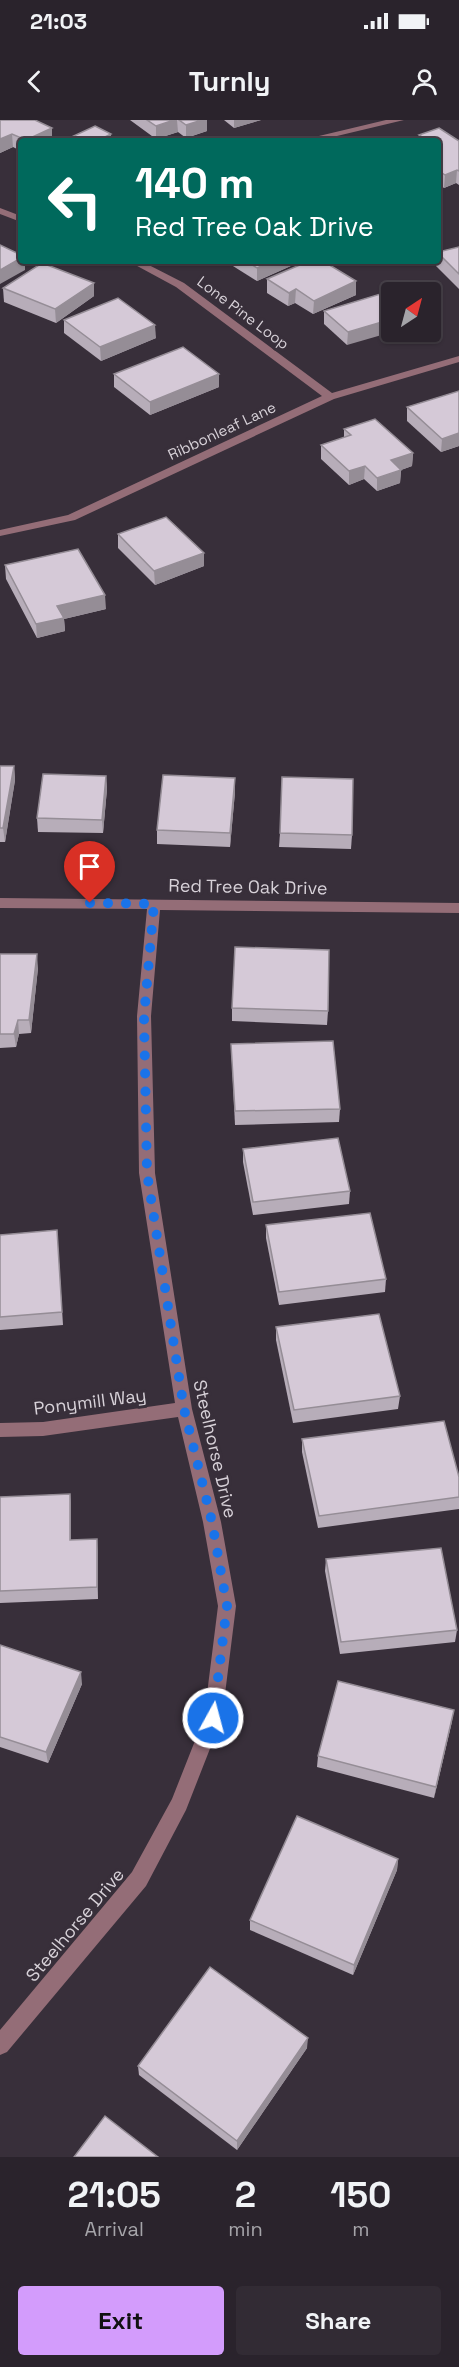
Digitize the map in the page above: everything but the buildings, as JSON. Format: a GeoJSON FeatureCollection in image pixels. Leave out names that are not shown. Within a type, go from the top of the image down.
{"type":"FeatureCollection","features":[{"type":"Feature","properties":{"kind":"street"},"geometry":{"type":"LineString","coordinates":[[317,138],[399,120]]}},
{"type":"Feature","properties":{"kind":"street"},"geometry":{"type":"LineString","coordinates":[[0,211],[18,218]]}},
{"type":"Feature","properties":{"kind":"street","name":"Lone Pine Loop"},"geometry":{"type":"LineString","coordinates":[[139,264],[180,285],[330,397]]}},
{"type":"Feature","properties":{"kind":"street","name":"Ribbonleaf Lane"},"geometry":{"type":"LineString","coordinates":[[0,533],[70,518],[330,397],[459,359]]}},
{"type":"Feature","properties":{"kind":"street","name":"Red Tree Oak Drive"},"geometry":{"type":"LineString","coordinates":[[0,903],[459,908]]}},
{"type":"Feature","properties":{"kind":"street","name":"Steelhorse Drive"},"geometry":{"type":"LineString","coordinates":[[0,2045],[139,1879],[178,1804],[213,1718],[227,1606],[212,1522],[184,1409],[147,1173],[144,1016],[154,904]]}},
{"type":"Feature","properties":{"kind":"street","name":"Ponymill Way"},"geometry":{"type":"LineString","coordinates":[[0,1430],[43,1429],[184,1409]]}},
{"type":"Feature","properties":{"kind":"route"},"geometry":{"type":"LineString","coordinates":[[90,903],[154,904],[144,1016],[147,1173],[184,1409],[212,1522],[227,1606],[213,1718]]}}]}
